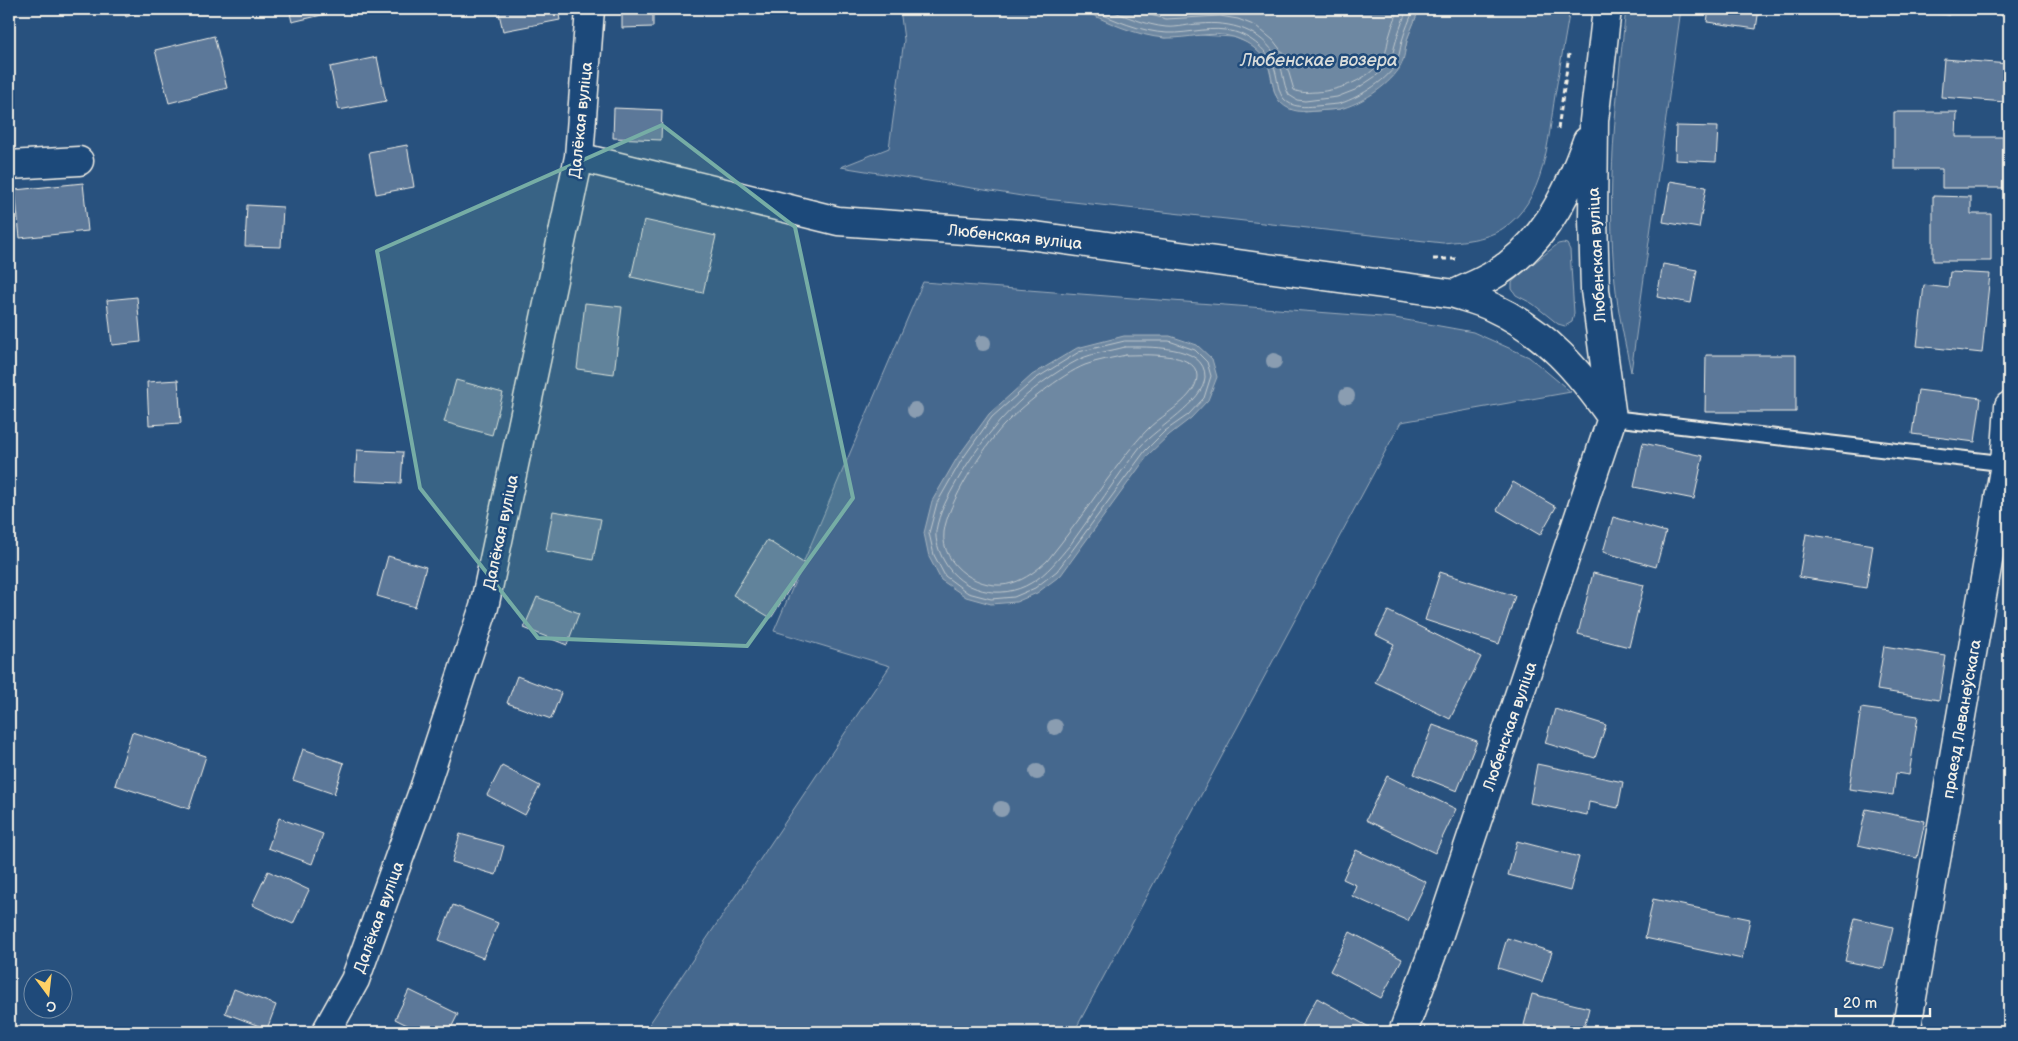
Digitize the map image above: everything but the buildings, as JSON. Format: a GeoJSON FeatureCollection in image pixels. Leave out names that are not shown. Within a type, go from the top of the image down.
{"type":"FeatureCollection","features":[{"type":"Feature","properties":{"kind":"street","name":"Далёкая вуліца"},"geometry":{"type":"LineString","coordinates":[[326,1032],[355,980],[425,786],[484,607],[578,157],[590,9]]}},
{"type":"Feature","properties":{"kind":"street","name":"Любенская вуліца"},"geometry":{"type":"LineString","coordinates":[[1403,1032],[1440,931],[1612,418],[1595,290],[1593,219],[1594,121],[1607,9]]}},
{"type":"Feature","properties":{"kind":"street","name":"Любенская вуліца"},"geometry":{"type":"LineString","coordinates":[[1455,294],[1491,276],[1521,254],[1545,228],[1563,200],[1579,165],[1594,121]]}},
{"type":"Feature","properties":{"kind":"street","name":"Любенская вуліца"},"geometry":{"type":"LineString","coordinates":[[578,157],[838,221],[1021,234],[1455,294],[1518,320],[1542,337],[1565,358],[1588,384],[1612,418]]}},
{"type":"Feature","properties":{"kind":"street"},"geometry":{"type":"LineString","coordinates":[[9,165],[79,161]]}},
{"type":"Feature","properties":{"kind":"street","name":"праезд Леванеўскага"},"geometry":{"type":"LineString","coordinates":[[1906,1032],[2007,464],[2009,406]]}},
{"type":"Feature","properties":{"kind":"lane"},"geometry":{"type":"LineString","coordinates":[[1612,418],[2007,464]]}},
{"type":"Feature","properties":{"kind":"path"},"geometry":{"type":"LineString","coordinates":[[1557,136],[1570,50]]}},
{"type":"Feature","properties":{"kind":"path"},"geometry":{"type":"LineString","coordinates":[[1428,258],[1463,259]]}},
{"type":"Feature","properties":{"kind":"highlighted area"},"geometry":{"type":"Polygon","coordinates":[[[662,125],[795,227],[853,498],[747,646],[538,638],[420,488],[377,251],[662,125]]]}},
{"type":"Feature","properties":{"kind":"shaded area"},"geometry":{"type":"Polygon","coordinates":[[[900,9],[1080,9],[1121,26],[1164,38],[1200,35],[1233,37],[1248,43],[1260,53],[1268,64],[1275,94],[1280,102],[1305,112],[1340,109],[1383,85],[1392,77],[1402,62],[1408,37],[1419,9],[1570,9],[1550,131],[1536,187],[1516,217],[1502,229],[1488,236],[1443,243],[1028,197],[841,167],[889,148],[904,40],[900,9]]]}},
{"type":"Feature","properties":{"kind":"shaded area"},"geometry":{"type":"Polygon","coordinates":[[[1626,9],[1681,9],[1631,372],[1616,294],[1612,248],[1613,145],[1626,9]]]}},
{"type":"Feature","properties":{"kind":"shaded area"},"geometry":{"type":"Polygon","coordinates":[[[1558,244],[1567,244],[1570,250],[1574,313],[1572,322],[1565,326],[1558,324],[1533,304],[1516,295],[1512,289],[1512,283],[1519,276],[1558,244]]]}},
{"type":"Feature","properties":{"kind":"shaded area"},"geometry":{"type":"Polygon","coordinates":[[[923,282],[1395,318],[1473,332],[1529,357],[1571,392],[1401,422],[1074,1032],[644,1032],[890,666],[774,631],[923,282]]]}},
{"type":"Feature","properties":{"kind":"water","name":"Любенскае возера"},"geometry":{"type":"Polygon","coordinates":[[[1080,9],[1419,9],[1408,37],[1404,58],[1399,69],[1388,82],[1364,99],[1348,107],[1307,112],[1289,109],[1281,103],[1275,94],[1266,62],[1258,51],[1240,39],[1216,34],[1174,38],[1154,37],[1121,27],[1080,9]]]}},
{"type":"Feature","properties":{"kind":"water"},"geometry":{"type":"Polygon","coordinates":[[[1124,336],[1170,336],[1197,345],[1212,359],[1217,377],[1208,400],[1191,418],[1149,454],[1061,575],[1037,593],[1016,602],[991,604],[966,597],[941,580],[929,557],[924,533],[932,501],[957,458],[989,414],[1032,375],[1077,348],[1124,336]]]}}]}
